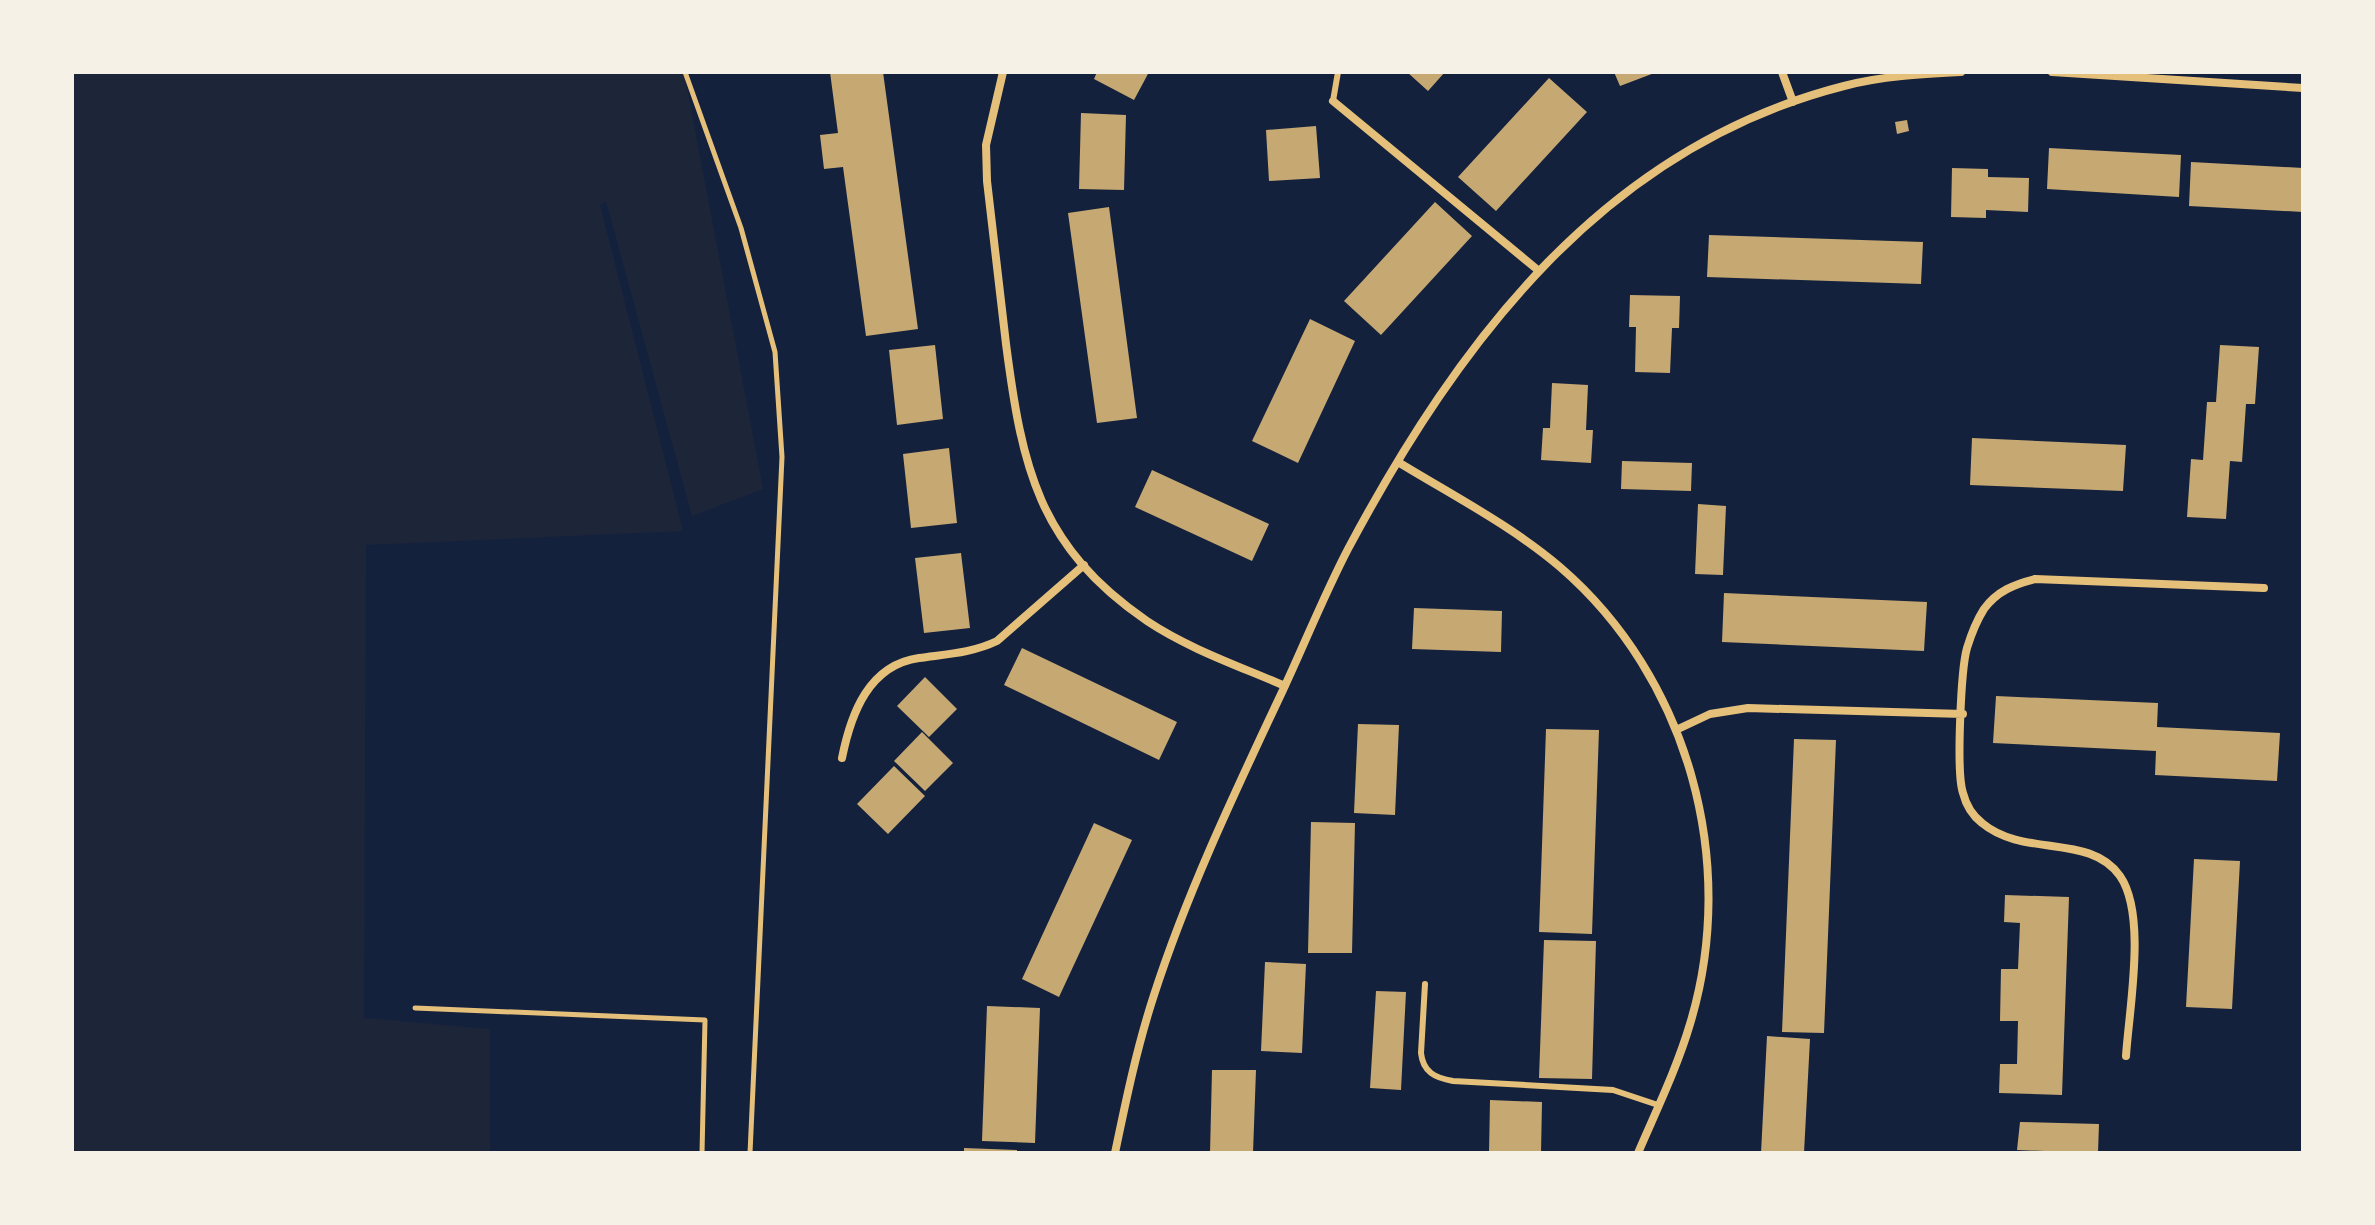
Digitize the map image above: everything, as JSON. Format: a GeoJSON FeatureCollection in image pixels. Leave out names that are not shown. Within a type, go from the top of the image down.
{"type":"FeatureCollection","features":[{"type":"Feature","properties":{"kind":"street"},"geometry":{"type":"LineString","coordinates":[[1003,72],[986,145],[987,181],[1017,419],[1030,477],[1042,504],[1057,531],[1084,565],[1149,622],[1285,686]]}},
{"type":"Feature","properties":{"kind":"street"},"geometry":{"type":"LineString","coordinates":[[1782,72],[1793,102]]}},
{"type":"Feature","properties":{"kind":"street"},"geometry":{"type":"LineString","coordinates":[[1115,1153],[1153,995],[1196,882],[1346,554],[1398,462],[1463,364],[1570,236],[1630,188],[1731,128],[1793,102],[1847,85],[1961,72]]}},
{"type":"Feature","properties":{"kind":"street"},"geometry":{"type":"LineString","coordinates":[[2052,72],[2109,73],[2303,88]]}},
{"type":"Feature","properties":{"kind":"street"},"geometry":{"type":"LineString","coordinates":[[1333,101],[1539,271]]}},
{"type":"Feature","properties":{"kind":"street"},"geometry":{"type":"LineString","coordinates":[[1398,462],[1559,566],[1589,595],[1638,658],[1676,730],[1699,798],[1704,824],[1708,914],[1694,1011],[1638,1153]]}},
{"type":"Feature","properties":{"kind":"street"},"geometry":{"type":"LineString","coordinates":[[842,758],[855,712],[875,680],[887,669],[916,658],[981,649],[997,641],[1084,565]]}},
{"type":"Feature","properties":{"kind":"street"},"geometry":{"type":"LineString","coordinates":[[2126,1056],[2134,924],[2127,890],[2121,877],[2097,856],[2018,843],[1980,822],[1969,808],[1962,791],[1966,651],[1985,608],[2015,584],[2056,578],[2264,588]]}},
{"type":"Feature","properties":{"kind":"street"},"geometry":{"type":"LineString","coordinates":[[1676,730],[1710,714],[1748,708],[1963,714]]}},
{"type":"Feature","properties":{"kind":"lane"},"geometry":{"type":"LineString","coordinates":[[1333,101],[1338,72]]}},
{"type":"Feature","properties":{"kind":"lane"},"geometry":{"type":"LineString","coordinates":[[1425,984],[1421,1053],[1422,1062],[1432,1075],[1453,1081],[1613,1090],[1658,1105]]}},
{"type":"Feature","properties":{"kind":"path"},"geometry":{"type":"LineString","coordinates":[[685,72],[741,228],[775,352],[782,457],[750,1153]]}},
{"type":"Feature","properties":{"kind":"path"},"geometry":{"type":"LineString","coordinates":[[415,1008],[705,1020],[702,1153]]}},
{"type":"Feature","properties":{"kind":"shaded area"},"geometry":{"type":"Polygon","coordinates":[[[72,72],[684,72],[763,489],[692,516],[606,201],[600,205],[683,531],[366,545],[364,1018],[490,1029],[490,1153],[72,1153],[72,72]]]}},
{"type":"Feature","properties":{"kind":"building"},"geometry":{"type":"Polygon","coordinates":[[[830,72],[883,72],[918,329],[866,336],[843,167],[824,169],[820,135],[838,133],[830,72]]]}},
{"type":"Feature","properties":{"kind":"building"},"geometry":{"type":"Polygon","coordinates":[[[1097,72],[1149,72],[1134,100],[1094,79],[1097,72]]]}},
{"type":"Feature","properties":{"kind":"building"},"geometry":{"type":"Polygon","coordinates":[[[1407,72],[1445,72],[1428,91],[1407,72]]]}},
{"type":"Feature","properties":{"kind":"building"},"geometry":{"type":"Polygon","coordinates":[[[1614,72],[1657,72],[1620,86],[1614,72]]]}},
{"type":"Feature","properties":{"kind":"building"},"geometry":{"type":"Polygon","coordinates":[[[1549,78],[1587,112],[1496,211],[1458,177],[1549,78]]]}},
{"type":"Feature","properties":{"kind":"building"},"geometry":{"type":"Polygon","coordinates":[[[1081,113],[1126,115],[1124,190],[1079,189],[1081,113]]]}},
{"type":"Feature","properties":{"kind":"building"},"geometry":{"type":"Polygon","coordinates":[[[1907,120],[1909,131],[1897,134],[1895,122],[1907,120]]]}},
{"type":"Feature","properties":{"kind":"building"},"geometry":{"type":"Polygon","coordinates":[[[1316,126],[1320,178],[1269,181],[1266,130],[1316,126]]]}},
{"type":"Feature","properties":{"kind":"building"},"geometry":{"type":"Polygon","coordinates":[[[2049,148],[2181,155],[2179,197],[2047,189],[2049,148]]]}},
{"type":"Feature","properties":{"kind":"building"},"geometry":{"type":"Polygon","coordinates":[[[2191,162],[2303,168],[2303,212],[2189,206],[2191,162]]]}},
{"type":"Feature","properties":{"kind":"building"},"geometry":{"type":"Polygon","coordinates":[[[1952,168],[1988,169],[1988,177],[2029,178],[2028,212],[1986,210],[1986,218],[1951,217],[1952,168]]]}},
{"type":"Feature","properties":{"kind":"building"},"geometry":{"type":"Polygon","coordinates":[[[1435,202],[1472,236],[1381,335],[1344,301],[1435,202]]]}},
{"type":"Feature","properties":{"kind":"building"},"geometry":{"type":"Polygon","coordinates":[[[1109,207],[1137,418],[1097,423],[1068,213],[1109,207]]]}},
{"type":"Feature","properties":{"kind":"building"},"geometry":{"type":"Polygon","coordinates":[[[1709,235],[1923,242],[1921,284],[1707,277],[1709,235]]]}},
{"type":"Feature","properties":{"kind":"building"},"geometry":{"type":"Polygon","coordinates":[[[1630,295],[1680,296],[1679,328],[1672,328],[1670,373],[1635,372],[1636,327],[1629,327],[1630,295]]]}},
{"type":"Feature","properties":{"kind":"building"},"geometry":{"type":"Polygon","coordinates":[[[1310,319],[1355,341],[1298,463],[1252,441],[1310,319]]]}},
{"type":"Feature","properties":{"kind":"building"},"geometry":{"type":"Polygon","coordinates":[[[935,345],[943,419],[897,425],[889,350],[935,345]]]}},
{"type":"Feature","properties":{"kind":"building"},"geometry":{"type":"Polygon","coordinates":[[[2220,345],[2259,347],[2255,404],[2246,404],[2242,462],[2230,461],[2226,519],[2187,517],[2191,459],[2203,460],[2207,402],[2216,402],[2220,345]]]}},
{"type":"Feature","properties":{"kind":"building"},"geometry":{"type":"Polygon","coordinates":[[[1552,383],[1588,385],[1586,430],[1593,430],[1591,463],[1541,460],[1543,428],[1550,428],[1552,383]]]}},
{"type":"Feature","properties":{"kind":"building"},"geometry":{"type":"Polygon","coordinates":[[[1972,438],[2126,445],[2123,491],[1970,485],[1972,438]]]}},
{"type":"Feature","properties":{"kind":"building"},"geometry":{"type":"Polygon","coordinates":[[[949,448],[957,523],[911,528],[903,454],[949,448]]]}},
{"type":"Feature","properties":{"kind":"building"},"geometry":{"type":"Polygon","coordinates":[[[1622,461],[1692,463],[1691,491],[1621,489],[1622,461]]]}},
{"type":"Feature","properties":{"kind":"building"},"geometry":{"type":"Polygon","coordinates":[[[1152,470],[1269,524],[1252,561],[1135,507],[1152,470]]]}},
{"type":"Feature","properties":{"kind":"building"},"geometry":{"type":"Polygon","coordinates":[[[1698,504],[1726,506],[1723,575],[1695,574],[1698,504]]]}},
{"type":"Feature","properties":{"kind":"building"},"geometry":{"type":"Polygon","coordinates":[[[961,553],[970,628],[924,633],[915,558],[961,553]]]}},
{"type":"Feature","properties":{"kind":"building"},"geometry":{"type":"Polygon","coordinates":[[[1724,593],[1927,602],[1924,651],[1722,642],[1724,593]]]}},
{"type":"Feature","properties":{"kind":"building"},"geometry":{"type":"Polygon","coordinates":[[[1414,608],[1502,611],[1501,652],[1412,649],[1414,608]]]}},
{"type":"Feature","properties":{"kind":"building"},"geometry":{"type":"Polygon","coordinates":[[[1022,648],[1177,722],[1159,760],[1004,685],[1022,648]]]}},
{"type":"Feature","properties":{"kind":"building"},"geometry":{"type":"Polygon","coordinates":[[[925,677],[957,709],[929,737],[897,706],[925,677]]]}},
{"type":"Feature","properties":{"kind":"building"},"geometry":{"type":"Polygon","coordinates":[[[1996,696],[2158,703],[2157,727],[2280,733],[2277,781],[2155,775],[2156,751],[1993,743],[1996,696]]]}},
{"type":"Feature","properties":{"kind":"building"},"geometry":{"type":"Polygon","coordinates":[[[1358,724],[1399,725],[1395,815],[1354,813],[1358,724]]]}},
{"type":"Feature","properties":{"kind":"building"},"geometry":{"type":"Polygon","coordinates":[[[1546,729],[1599,730],[1592,934],[1539,932],[1546,729]]]}},
{"type":"Feature","properties":{"kind":"building"},"geometry":{"type":"Polygon","coordinates":[[[922,732],[953,763],[925,791],[894,761],[922,732]]]}},
{"type":"Feature","properties":{"kind":"building"},"geometry":{"type":"Polygon","coordinates":[[[1794,739],[1836,740],[1824,1033],[1782,1032],[1794,739]]]}},
{"type":"Feature","properties":{"kind":"building"},"geometry":{"type":"Polygon","coordinates":[[[894,766],[925,796],[888,834],[857,804],[894,766]]]}},
{"type":"Feature","properties":{"kind":"building"},"geometry":{"type":"Polygon","coordinates":[[[1311,822],[1355,823],[1352,953],[1308,953],[1311,822]]]}},
{"type":"Feature","properties":{"kind":"building"},"geometry":{"type":"Polygon","coordinates":[[[1094,823],[1132,840],[1059,997],[1022,979],[1094,823]]]}},
{"type":"Feature","properties":{"kind":"building"},"geometry":{"type":"Polygon","coordinates":[[[2194,859],[2240,861],[2232,1009],[2186,1007],[2194,859]]]}},
{"type":"Feature","properties":{"kind":"building"},"geometry":{"type":"Polygon","coordinates":[[[2005,895],[2069,897],[2062,1095],[1999,1093],[2000,1064],[2017,1064],[2018,1021],[2000,1021],[2001,969],[2018,969],[2020,923],[2004,922],[2005,895]]]}},
{"type":"Feature","properties":{"kind":"building"},"geometry":{"type":"Polygon","coordinates":[[[1544,940],[1596,941],[1592,1079],[1539,1078],[1544,940]]]}},
{"type":"Feature","properties":{"kind":"building"},"geometry":{"type":"Polygon","coordinates":[[[1265,962],[1306,964],[1302,1053],[1261,1051],[1265,962]]]}},
{"type":"Feature","properties":{"kind":"building"},"geometry":{"type":"Polygon","coordinates":[[[1376,991],[1406,992],[1401,1090],[1370,1088],[1376,991]]]}},
{"type":"Feature","properties":{"kind":"building"},"geometry":{"type":"Polygon","coordinates":[[[987,1006],[1040,1008],[1035,1143],[982,1141],[987,1006]]]}},
{"type":"Feature","properties":{"kind":"building"},"geometry":{"type":"Polygon","coordinates":[[[1767,1036],[1810,1039],[1804,1153],[1761,1153],[1767,1036]]]}},
{"type":"Feature","properties":{"kind":"building"},"geometry":{"type":"Polygon","coordinates":[[[1212,1070],[1256,1070],[1253,1153],[1210,1153],[1212,1070]]]}},
{"type":"Feature","properties":{"kind":"building"},"geometry":{"type":"Polygon","coordinates":[[[1490,1100],[1542,1102],[1541,1153],[1489,1153],[1490,1100]]]}},
{"type":"Feature","properties":{"kind":"building"},"geometry":{"type":"Polygon","coordinates":[[[2020,1122],[2099,1124],[2098,1153],[2017,1150],[2020,1122]]]}},
{"type":"Feature","properties":{"kind":"building"},"geometry":{"type":"Polygon","coordinates":[[[964,1148],[1017,1150],[1017,1153],[964,1153],[964,1148]]]}}]}
